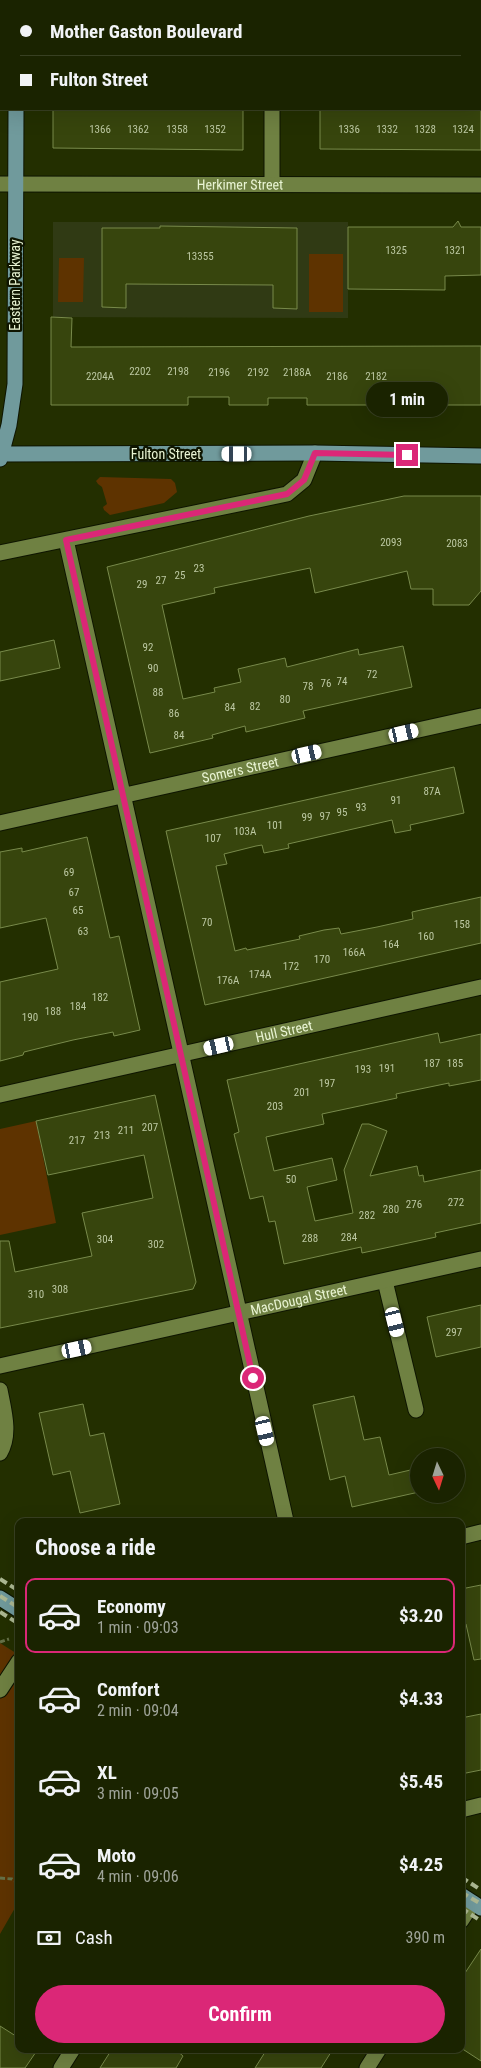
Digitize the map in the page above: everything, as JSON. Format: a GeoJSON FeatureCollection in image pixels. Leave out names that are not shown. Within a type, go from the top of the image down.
{"type":"FeatureCollection","features":[{"type":"Feature","properties":{"kind":"main road","name":"Eastern Parkway"},"geometry":{"type":"LineString","coordinates":[[1,456],[9,425],[15,384],[16,110]]}},
{"type":"Feature","properties":{"kind":"main road","name":"Fulton Street"},"geometry":{"type":"LineString","coordinates":[[1,456],[315,453],[481,456]]}},
{"type":"Feature","properties":{"kind":"main road"},"geometry":{"type":"LineString","coordinates":[[0,1598],[15,1607]]}},
{"type":"Feature","properties":{"kind":"street"},"geometry":{"type":"LineString","coordinates":[[272,110],[272,184]]}},
{"type":"Feature","properties":{"kind":"street","name":"Herkimer Street"},"geometry":{"type":"LineString","coordinates":[[0,184],[481,185]]}},
{"type":"Feature","properties":{"kind":"street"},"geometry":{"type":"LineString","coordinates":[[0,553],[287,494],[304,480],[315,453]]}},
{"type":"Feature","properties":{"kind":"street"},"geometry":{"type":"LineString","coordinates":[[66,540],[285,1518]]}},
{"type":"Feature","properties":{"kind":"street","name":"Somers Street"},"geometry":{"type":"LineString","coordinates":[[0,821],[123,796],[481,716]]}},
{"type":"Feature","properties":{"kind":"street","name":"Hull Street"},"geometry":{"type":"LineString","coordinates":[[0,1095],[481,987]]}},
{"type":"Feature","properties":{"kind":"street","name":"MacDougal Street"},"geometry":{"type":"LineString","coordinates":[[0,1366],[239,1315],[481,1259]]}},
{"type":"Feature","properties":{"kind":"street"},"geometry":{"type":"LineString","coordinates":[[385,1281],[416,1410]]}},
{"type":"Feature","properties":{"kind":"street"},"geometry":{"type":"LineString","coordinates":[[0,1390],[7,1427],[6,1438],[0,1453]]}},
{"type":"Feature","properties":{"kind":"street"},"geometry":{"type":"LineString","coordinates":[[465,1536],[481,1532]]}},
{"type":"Feature","properties":{"kind":"street"},"geometry":{"type":"LineString","coordinates":[[0,1690],[15,1667]]}},
{"type":"Feature","properties":{"kind":"street"},"geometry":{"type":"LineString","coordinates":[[465,1809],[481,1806]]}},
{"type":"Feature","properties":{"kind":"street"},"geometry":{"type":"LineString","coordinates":[[465,1915],[472,1902]]}},
{"type":"Feature","properties":{"kind":"street"},"geometry":{"type":"LineString","coordinates":[[61,2068],[70,2053]]}},
{"type":"Feature","properties":{"kind":"street"},"geometry":{"type":"LineString","coordinates":[[367,2068],[376,2053]]}},
{"type":"Feature","properties":{"kind":"path"},"geometry":{"type":"LineString","coordinates":[[0,1642],[9,1640]]}},
{"type":"Feature","properties":{"kind":"path"},"geometry":{"type":"LineString","coordinates":[[0,1878],[15,1881]]}},
{"type":"Feature","properties":{"kind":"shaded area"},"geometry":{"type":"Polygon","coordinates":[[[53,222],[348,222],[348,318],[53,317],[53,222]]]}},
{"type":"Feature","properties":{"kind":"shaded area"},"geometry":{"type":"Polygon","coordinates":[[[309,254],[343,254],[343,312],[309,312],[309,254]]]}},
{"type":"Feature","properties":{"kind":"shaded area"},"geometry":{"type":"Polygon","coordinates":[[[59,258],[84,258],[83,302],[58,302],[59,258]]]}},
{"type":"Feature","properties":{"kind":"shaded area"},"geometry":{"type":"Polygon","coordinates":[[[100,477],[171,479],[175,483],[177,492],[164,503],[110,515],[104,510],[103,507],[107,504],[102,487],[96,481],[100,477]]]}},
{"type":"Feature","properties":{"kind":"shaded area"},"geometry":{"type":"Polygon","coordinates":[[[36,1121],[56,1223],[0,1235],[0,1129],[36,1121]]]}},
{"type":"Feature","properties":{"kind":"shaded area"},"geometry":{"type":"Polygon","coordinates":[[[0,1643],[15,1652],[15,1908],[0,1934],[0,1643]]]}},
{"type":"Feature","properties":{"kind":"building"},"geometry":{"type":"Polygon","coordinates":[[[53,110],[243,110],[243,150],[53,148],[53,110]]]}},
{"type":"Feature","properties":{"kind":"building"},"geometry":{"type":"Polygon","coordinates":[[[320,110],[481,110],[481,150],[320,149],[320,110]]]}},
{"type":"Feature","properties":{"kind":"building"},"geometry":{"type":"Polygon","coordinates":[[[458,221],[461,227],[481,227],[481,275],[445,276],[445,290],[348,289],[348,227],[453,227],[458,221]]]}},
{"type":"Feature","properties":{"kind":"building"},"geometry":{"type":"Polygon","coordinates":[[[160,226],[297,228],[297,309],[273,308],[273,285],[126,284],[126,308],[102,307],[102,228],[160,228],[160,226]]]}},
{"type":"Feature","properties":{"kind":"building"},"geometry":{"type":"Polygon","coordinates":[[[51,317],[72,318],[71,347],[481,346],[481,405],[307,405],[307,398],[268,398],[268,405],[229,405],[229,397],[188,397],[188,405],[51,405],[51,317]]]}},
{"type":"Feature","properties":{"kind":"building"},"geometry":{"type":"Polygon","coordinates":[[[404,496],[481,496],[481,591],[469,605],[433,605],[433,589],[411,589],[407,571],[315,593],[310,568],[214,588],[215,593],[162,605],[183,699],[215,692],[214,688],[241,682],[238,669],[285,658],[287,667],[358,649],[359,655],[403,646],[412,687],[303,711],[305,718],[246,732],[245,726],[212,735],[213,738],[150,753],[107,567],[309,516],[404,496]]]}},
{"type":"Feature","properties":{"kind":"building"},"geometry":{"type":"Polygon","coordinates":[[[54,640],[60,668],[0,681],[0,652],[54,640]]]}},
{"type":"Feature","properties":{"kind":"building"},"geometry":{"type":"Polygon","coordinates":[[[454,767],[464,813],[410,825],[411,830],[395,833],[392,820],[288,844],[289,848],[264,853],[262,845],[256,846],[224,854],[227,864],[216,866],[235,951],[300,939],[299,936],[324,930],[339,928],[341,934],[377,927],[413,919],[412,912],[481,897],[481,943],[205,1005],[166,831],[454,767]]]}},
{"type":"Feature","properties":{"kind":"building"},"geometry":{"type":"Polygon","coordinates":[[[87,837],[110,938],[119,936],[140,1030],[114,1036],[113,1032],[73,1040],[24,1052],[23,1055],[0,1061],[0,982],[58,969],[46,918],[0,928],[0,852],[22,848],[22,852],[87,837]]]}},
{"type":"Feature","properties":{"kind":"building"},"geometry":{"type":"Polygon","coordinates":[[[438,1033],[440,1043],[481,1034],[481,1080],[449,1086],[449,1083],[396,1094],[397,1098],[322,1114],[324,1124],[266,1137],[274,1171],[332,1158],[337,1180],[307,1187],[315,1221],[353,1213],[344,1170],[362,1124],[369,1124],[387,1131],[370,1176],[417,1166],[419,1176],[423,1175],[424,1182],[481,1170],[481,1223],[435,1233],[436,1237],[362,1253],[361,1247],[284,1264],[275,1221],[269,1222],[263,1196],[250,1199],[234,1134],[239,1132],[227,1080],[438,1033]]]}},
{"type":"Feature","properties":{"kind":"building"},"geometry":{"type":"Polygon","coordinates":[[[155,1095],[196,1282],[193,1289],[0,1328],[0,1241],[9,1241],[15,1272],[92,1256],[82,1213],[153,1198],[144,1155],[48,1175],[36,1121],[155,1095]]]}},
{"type":"Feature","properties":{"kind":"building"},"geometry":{"type":"Polygon","coordinates":[[[481,1305],[481,1347],[436,1357],[427,1317],[481,1305]]]}},
{"type":"Feature","properties":{"kind":"building"},"geometry":{"type":"Polygon","coordinates":[[[354,1396],[364,1440],[380,1437],[389,1475],[410,1470],[410,1494],[352,1507],[345,1476],[330,1480],[313,1405],[354,1396]]]}},
{"type":"Feature","properties":{"kind":"building"},"geometry":{"type":"Polygon","coordinates":[[[83,1404],[90,1436],[104,1433],[120,1504],[80,1513],[70,1471],[53,1475],[39,1413],[83,1404]]]}},
{"type":"Feature","properties":{"kind":"building"},"geometry":{"type":"Polygon","coordinates":[[[481,1585],[481,1659],[474,1660],[465,1624],[465,1588],[481,1585]]]}},
{"type":"Feature","properties":{"kind":"building"},"geometry":{"type":"Polygon","coordinates":[[[481,1714],[481,1770],[465,1773],[465,1717],[481,1714]]]}},
{"type":"Feature","properties":{"kind":"building"},"geometry":{"type":"Polygon","coordinates":[[[481,1949],[481,2061],[465,2051],[465,1973],[481,1949]]]}},
{"type":"Feature","properties":{"kind":"building"},"geometry":{"type":"Polygon","coordinates":[[[0,2026],[15,2035],[15,2053],[35,2053],[25,2068],[0,2068],[0,2026]]]}},
{"type":"Feature","properties":{"kind":"building"},"geometry":{"type":"Polygon","coordinates":[[[109,2053],[180,2053],[183,2056],[176,2068],[100,2068],[109,2053]]]}},
{"type":"Feature","properties":{"kind":"building"},"geometry":{"type":"Polygon","coordinates":[[[264,2053],[330,2053],[321,2068],[255,2068],[264,2053]]]}},
{"type":"Feature","properties":{"kind":"railway"},"geometry":{"type":"LineString","coordinates":[[0,1579],[15,1588]]}},
{"type":"Feature","properties":{"kind":"railway"},"geometry":{"type":"LineString","coordinates":[[0,1596],[15,1605]]}},
{"type":"Feature","properties":{"kind":"railway"},"geometry":{"type":"LineString","coordinates":[[0,1612],[15,1621]]}},
{"type":"Feature","properties":{"kind":"railway"},"geometry":{"type":"LineString","coordinates":[[465,1880],[481,1890]]}},
{"type":"Feature","properties":{"kind":"railway"},"geometry":{"type":"LineString","coordinates":[[465,1894],[481,1904]]}},
{"type":"Feature","properties":{"kind":"railway"},"geometry":{"type":"LineString","coordinates":[[465,1911],[481,1921]]}},
{"type":"Feature","properties":{"kind":"route"},"geometry":{"type":"LineString","coordinates":[[253,1378],[66,540],[287,494],[304,480],[315,453],[407,455]]}}]}
